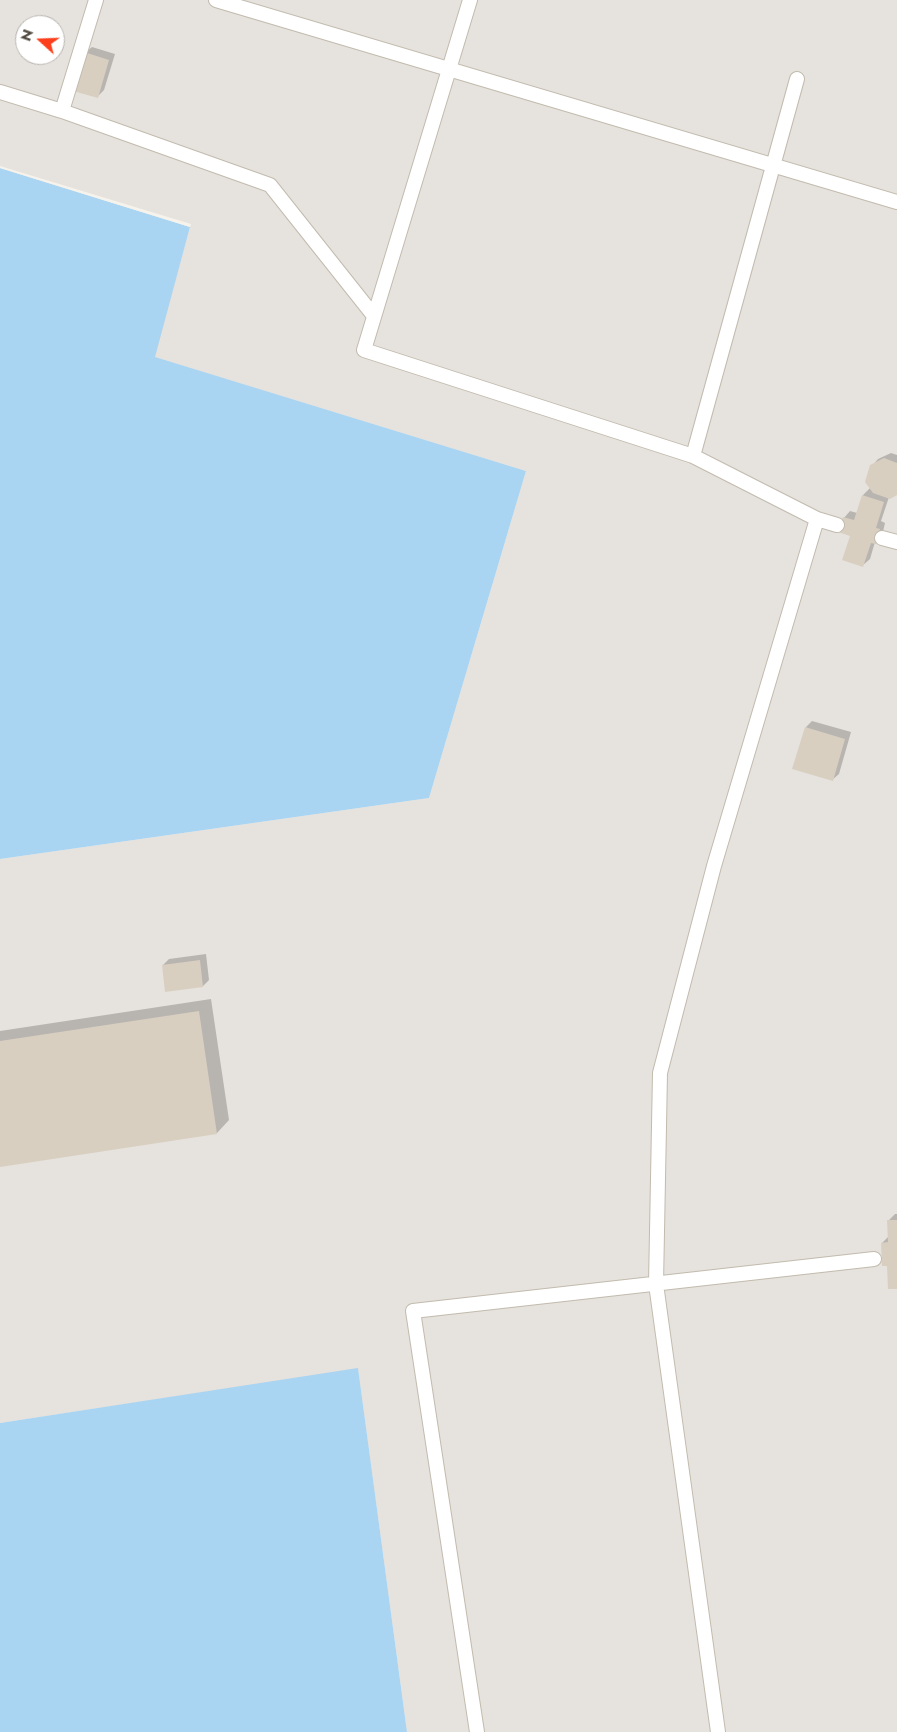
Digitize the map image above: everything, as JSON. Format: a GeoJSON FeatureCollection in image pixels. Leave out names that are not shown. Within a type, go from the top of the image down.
{"type":"FeatureCollection","features":[{"type":"Feature","properties":{"kind":"lane"},"geometry":{"type":"LineString","coordinates":[[62,111],[96,0]]}},
{"type":"Feature","properties":{"kind":"lane"},"geometry":{"type":"LineString","coordinates":[[216,0],[897,202]]}},
{"type":"Feature","properties":{"kind":"lane"},"geometry":{"type":"LineString","coordinates":[[470,0],[364,350],[693,456],[817,519],[836,524]]}},
{"type":"Feature","properties":{"kind":"lane"},"geometry":{"type":"LineString","coordinates":[[693,456],[797,79]]}},
{"type":"Feature","properties":{"kind":"lane"},"geometry":{"type":"LineString","coordinates":[[0,92],[62,111],[270,185],[374,316]]}},
{"type":"Feature","properties":{"kind":"lane"},"geometry":{"type":"LineString","coordinates":[[718,1732],[656,1284],[660,1073],[714,866],[817,519]]}},
{"type":"Feature","properties":{"kind":"lane"},"geometry":{"type":"LineString","coordinates":[[882,538],[897,542]]}},
{"type":"Feature","properties":{"kind":"lane"},"geometry":{"type":"LineString","coordinates":[[477,1732],[413,1311],[874,1259]]}},
{"type":"Feature","properties":{"kind":"shaded area"},"geometry":{"type":"Polygon","coordinates":[[[0,0],[897,0],[897,1732],[407,1732],[358,1369],[0,1423],[0,859],[429,798],[526,471],[154,357],[190,227],[0,168],[0,0]]]}},
{"type":"Feature","properties":{"kind":"water"},"geometry":{"type":"Polygon","coordinates":[[[0,168],[190,227],[155,357],[526,471],[429,798],[0,859],[0,168]]]}},
{"type":"Feature","properties":{"kind":"water"},"geometry":{"type":"Polygon","coordinates":[[[358,1368],[407,1732],[0,1732],[0,1423],[358,1368]]]}},
{"type":"Feature","properties":{"kind":"pier"},"geometry":{"type":"Polygon","coordinates":[[[0,166],[191,224],[190,227],[0,168],[0,166]]]}},
{"type":"Feature","properties":{"kind":"building"},"geometry":{"type":"Polygon","coordinates":[[[84,52],[109,60],[98,98],[73,91],[84,52]]]}},
{"type":"Feature","properties":{"kind":"building"},"geometry":{"type":"Polygon","coordinates":[[[884,458],[897,463],[897,495],[890,499],[873,493],[865,482],[870,465],[884,458]]]}},
{"type":"Feature","properties":{"kind":"building"},"geometry":{"type":"Polygon","coordinates":[[[862,495],[884,502],[876,528],[880,529],[876,544],[871,543],[863,567],[842,560],[850,536],[838,532],[843,517],[854,520],[862,495]]]}},
{"type":"Feature","properties":{"kind":"building"},"geometry":{"type":"Polygon","coordinates":[[[805,727],[845,739],[833,781],[792,769],[805,727]]]}},
{"type":"Feature","properties":{"kind":"building"},"geometry":{"type":"Polygon","coordinates":[[[200,960],[203,987],[165,992],[162,965],[200,960]]]}},
{"type":"Feature","properties":{"kind":"building"},"geometry":{"type":"Polygon","coordinates":[[[199,1011],[217,1134],[0,1167],[0,1041],[199,1011]]]}},
{"type":"Feature","properties":{"kind":"building"},"geometry":{"type":"Polygon","coordinates":[[[887,1220],[897,1220],[897,1289],[888,1289],[887,1266],[882,1266],[881,1243],[888,1242],[887,1220]]]}}]}
